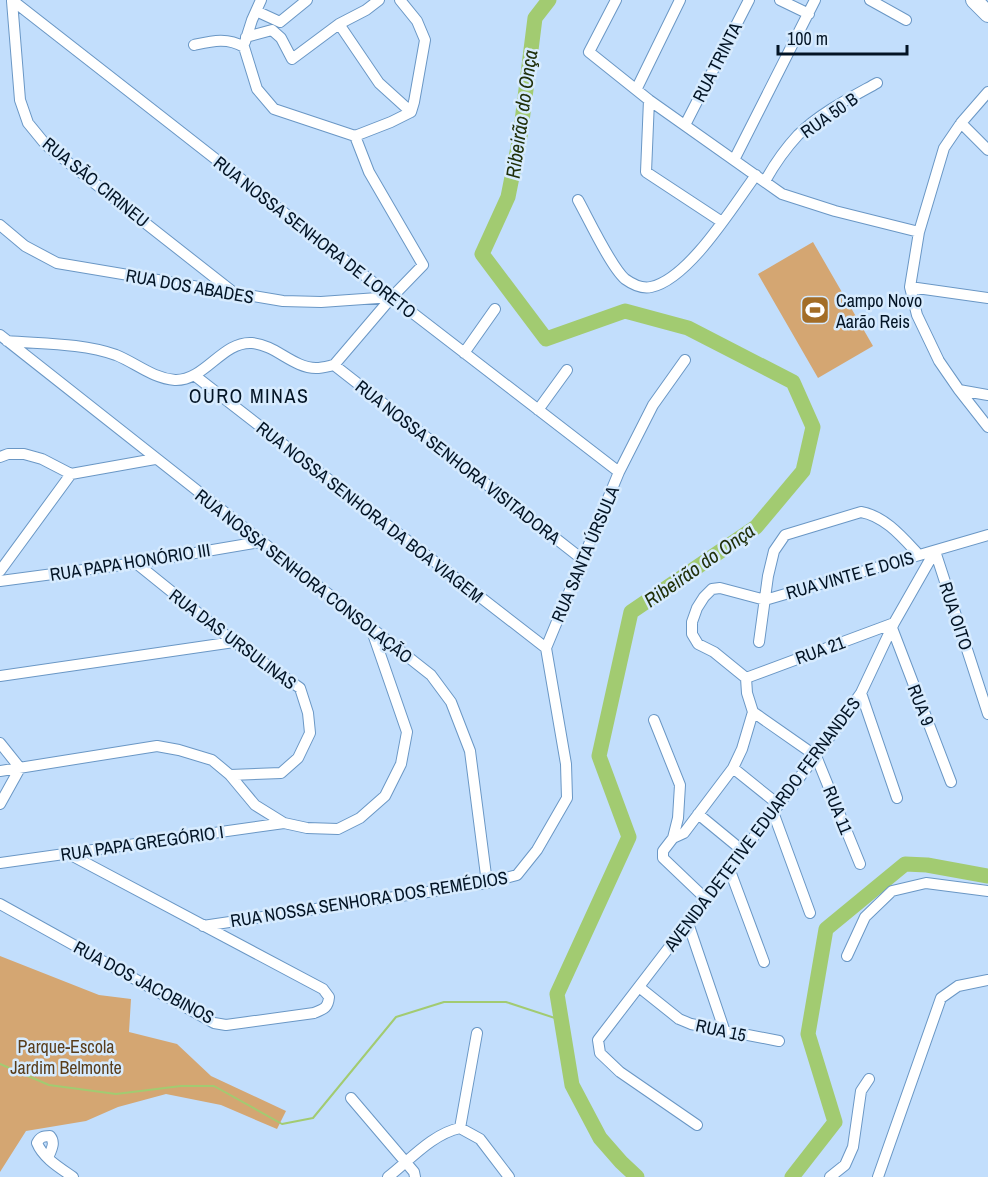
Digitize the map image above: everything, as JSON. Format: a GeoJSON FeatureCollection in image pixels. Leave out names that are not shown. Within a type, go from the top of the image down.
{"type":"FeatureCollection","features":[{"type":"Feature","properties":{"kind":"highway"},"geometry":{"type":"LineString","coordinates":[[974,0],[988,14]]}},
{"type":"Feature","properties":{"kind":"street","name":"RUA SÃO CIRINEU"},"geometry":{"type":"LineString","coordinates":[[12,0],[20,100],[28,123],[46,145],[234,293]]}},
{"type":"Feature","properties":{"kind":"street","name":"RUA NOSSA SENHORA DE LORETO"},"geometry":{"type":"LineString","coordinates":[[12,0],[619,472]]}},
{"type":"Feature","properties":{"kind":"street"},"geometry":{"type":"LineString","coordinates":[[261,0],[245,42],[257,88],[274,109],[355,136],[411,112],[424,49],[423,32],[400,0]]}},
{"type":"Feature","properties":{"kind":"street"},"geometry":{"type":"LineString","coordinates":[[256,11],[280,22],[307,0]]}},
{"type":"Feature","properties":{"kind":"street"},"geometry":{"type":"LineString","coordinates":[[194,45],[220,40],[245,42],[272,30],[281,38],[292,59],[339,24],[366,10],[379,0]]}},
{"type":"Feature","properties":{"kind":"street"},"geometry":{"type":"LineString","coordinates":[[616,0],[589,52],[637,88],[649,100],[782,194],[835,211],[920,232]]}},
{"type":"Feature","properties":{"kind":"street"},"geometry":{"type":"LineString","coordinates":[[637,88],[680,0]]}},
{"type":"Feature","properties":{"kind":"street","name":"RUA TRINTA"},"geometry":{"type":"LineString","coordinates":[[685,125],[749,0]]}},
{"type":"Feature","properties":{"kind":"street"},"geometry":{"type":"LineString","coordinates":[[780,0],[809,14]]}},
{"type":"Feature","properties":{"kind":"street"},"geometry":{"type":"LineString","coordinates":[[734,160],[815,0]]}},
{"type":"Feature","properties":{"kind":"street"},"geometry":{"type":"LineString","coordinates":[[870,0],[906,20]]}},
{"type":"Feature","properties":{"kind":"street"},"geometry":{"type":"LineString","coordinates":[[339,24],[379,83],[411,112]]}},
{"type":"Feature","properties":{"kind":"street","name":"RUA 50 B"},"geometry":{"type":"LineString","coordinates":[[578,200],[623,277],[634,285],[648,288],[660,284],[698,255],[722,222],[798,134],[836,105],[877,83]]}},
{"type":"Feature","properties":{"kind":"street"},"geometry":{"type":"LineString","coordinates":[[988,92],[961,123],[944,148],[920,232],[910,287],[917,315],[939,361],[988,427]]}},
{"type":"Feature","properties":{"kind":"street"},"geometry":{"type":"LineString","coordinates":[[649,100],[646,172],[722,222]]}},
{"type":"Feature","properties":{"kind":"street"},"geometry":{"type":"LineString","coordinates":[[961,123],[988,150]]}},
{"type":"Feature","properties":{"kind":"street"},"geometry":{"type":"LineString","coordinates":[[2,341],[87,348],[117,356],[156,376],[177,380],[194,375],[236,346],[251,343],[271,348],[302,365],[316,368],[334,365],[392,297],[423,265],[369,172],[355,136]]}},
{"type":"Feature","properties":{"kind":"street","name":"RUA DOS ABADES"},"geometry":{"type":"LineString","coordinates":[[0,225],[25,246],[57,263],[283,302],[392,297]]}},
{"type":"Feature","properties":{"kind":"street"},"geometry":{"type":"LineString","coordinates":[[910,287],[987,300]]}},
{"type":"Feature","properties":{"kind":"street"},"geometry":{"type":"LineString","coordinates":[[464,353],[495,309]]}},
{"type":"Feature","properties":{"kind":"street","name":"RUA NOSSA SENHORA CONSOLAÇÃO"},"geometry":{"type":"LineString","coordinates":[[2,341],[431,675],[451,702],[470,750],[487,883]]}},
{"type":"Feature","properties":{"kind":"street","name":"RUA SANTA ÚRSULA"},"geometry":{"type":"LineString","coordinates":[[546,648],[619,472],[653,405],[685,360]]}},
{"type":"Feature","properties":{"kind":"street","name":"RUA NOSSA SENHORA VISITADORA"},"geometry":{"type":"LineString","coordinates":[[334,365],[582,559]]}},
{"type":"Feature","properties":{"kind":"street"},"geometry":{"type":"LineString","coordinates":[[538,410],[567,370]]}},
{"type":"Feature","properties":{"kind":"street","name":"RUA NOSSA SENHORA DA BOA VIAGEM"},"geometry":{"type":"LineString","coordinates":[[194,375],[546,648]]}},
{"type":"Feature","properties":{"kind":"street"},"geometry":{"type":"LineString","coordinates":[[959,390],[988,394]]}},
{"type":"Feature","properties":{"kind":"street"},"geometry":{"type":"LineString","coordinates":[[0,457],[8,454],[24,454],[42,459],[71,474],[155,459]]}},
{"type":"Feature","properties":{"kind":"street"},"geometry":{"type":"LineString","coordinates":[[0,571],[71,474]]}},
{"type":"Feature","properties":{"kind":"street"},"geometry":{"type":"LineString","coordinates":[[759,642],[774,551],[785,535],[825,521],[861,512],[874,514],[899,533],[919,555]]}},
{"type":"Feature","properties":{"kind":"street"},"geometry":{"type":"LineString","coordinates":[[935,551],[988,535]]}},
{"type":"Feature","properties":{"kind":"street","name":"RUA PAPA HONÓRIO III"},"geometry":{"type":"LineString","coordinates":[[0,581],[136,563],[260,542]]}},
{"type":"Feature","properties":{"kind":"street","name":"RUA VINTE E DOIS"},"geometry":{"type":"LineString","coordinates":[[765,600],[935,551]]}},
{"type":"Feature","properties":{"kind":"street","name":"AVENIDA DETETIVE EDUARDO FERNANDES"},"geometry":{"type":"LineString","coordinates":[[697,1125],[620,1072],[600,1053],[598,1041],[816,756],[861,693],[893,625],[935,551]]}},
{"type":"Feature","properties":{"kind":"street","name":"RUA OITO"},"geometry":{"type":"LineString","coordinates":[[935,551],[988,714]]}},
{"type":"Feature","properties":{"kind":"street","name":"RUA DAS URSULINAS"},"geometry":{"type":"LineString","coordinates":[[136,563],[234,642],[300,688],[308,713],[310,732],[298,758],[280,773],[230,775]]}},
{"type":"Feature","properties":{"kind":"street"},"geometry":{"type":"LineString","coordinates":[[673,838],[684,833],[733,768],[742,749],[753,712],[747,693],[746,678],[714,652],[698,644],[692,634],[692,622],[704,597],[712,589],[720,588],[765,600]]}},
{"type":"Feature","properties":{"kind":"street","name":"RUA 21"},"geometry":{"type":"LineString","coordinates":[[746,678],[893,625]]}},
{"type":"Feature","properties":{"kind":"street","name":"RUA 9"},"geometry":{"type":"LineString","coordinates":[[893,625],[951,782]]}},
{"type":"Feature","properties":{"kind":"street"},"geometry":{"type":"LineString","coordinates":[[0,771],[157,746],[212,760],[230,775],[255,806],[284,823],[307,828],[338,829],[360,818],[385,796],[401,764],[407,732],[370,628]]}},
{"type":"Feature","properties":{"kind":"street"},"geometry":{"type":"LineString","coordinates":[[0,676],[234,642]]}},
{"type":"Feature","properties":{"kind":"street","name":"RUA NOSSA SENHORA DOS REMÉDIOS"},"geometry":{"type":"LineString","coordinates":[[203,926],[487,883],[518,875],[537,850],[567,798],[566,764],[546,648]]}},
{"type":"Feature","properties":{"kind":"street"},"geometry":{"type":"LineString","coordinates":[[861,693],[897,798]]}},
{"type":"Feature","properties":{"kind":"street"},"geometry":{"type":"LineString","coordinates":[[753,712],[816,756]]}},
{"type":"Feature","properties":{"kind":"street"},"geometry":{"type":"LineString","coordinates":[[654,720],[680,785],[678,818],[673,838],[663,851],[666,861],[706,899]]}},
{"type":"Feature","properties":{"kind":"street"},"geometry":{"type":"LineString","coordinates":[[0,743],[20,768]]}},
{"type":"Feature","properties":{"kind":"street","name":"RUA 11"},"geometry":{"type":"LineString","coordinates":[[816,756],[860,864]]}},
{"type":"Feature","properties":{"kind":"street"},"geometry":{"type":"LineString","coordinates":[[0,804],[20,768]]}},
{"type":"Feature","properties":{"kind":"street"},"geometry":{"type":"LineString","coordinates":[[733,768],[776,808],[810,914]]}},
{"type":"Feature","properties":{"kind":"street"},"geometry":{"type":"LineString","coordinates":[[698,814],[743,851]]}},
{"type":"Feature","properties":{"kind":"street","name":"RUA PAPA GREGÓRIO I"},"geometry":{"type":"LineString","coordinates":[[0,863],[284,823]]}},
{"type":"Feature","properties":{"kind":"street"},"geometry":{"type":"LineString","coordinates":[[69,854],[203,926]]}},
{"type":"Feature","properties":{"kind":"street"},"geometry":{"type":"LineString","coordinates":[[729,868],[764,962]]}},
{"type":"Feature","properties":{"kind":"street"},"geometry":{"type":"LineString","coordinates":[[847,956],[865,917],[892,891],[926,883],[988,891]]}},
{"type":"Feature","properties":{"kind":"street","name":"RUA DOS JACOBINOS"},"geometry":{"type":"LineString","coordinates":[[0,904],[214,1023],[226,1025],[314,1013],[325,1009],[329,997],[322,989],[203,926]]}},
{"type":"Feature","properties":{"kind":"street"},"geometry":{"type":"LineString","coordinates":[[688,923],[725,1032]]}},
{"type":"Feature","properties":{"kind":"street"},"geometry":{"type":"LineString","coordinates":[[878,1177],[942,998],[958,986],[988,980]]}},
{"type":"Feature","properties":{"kind":"street","name":"RUA 15"},"geometry":{"type":"LineString","coordinates":[[639,987],[679,1019],[691,1024],[779,1041]]}},
{"type":"Feature","properties":{"kind":"street"},"geometry":{"type":"LineString","coordinates":[[459,1128],[477,1033]]}},
{"type":"Feature","properties":{"kind":"street"},"geometry":{"type":"LineString","coordinates":[[830,1177],[845,1165],[853,1147],[861,1091],[869,1079]]}},
{"type":"Feature","properties":{"kind":"street"},"geometry":{"type":"LineString","coordinates":[[351,1098],[414,1172],[415,1177]]}},
{"type":"Feature","properties":{"kind":"street"},"geometry":{"type":"LineString","coordinates":[[388,1177],[434,1139],[459,1128],[480,1139],[508,1177]]}},
{"type":"Feature","properties":{"kind":"street"},"geometry":{"type":"LineString","coordinates":[[48,1158],[72,1177]]}},
{"type":"Feature","properties":{"kind":"green space","name":"Campo Novo Aarão Reis"},"geometry":{"type":"Polygon","coordinates":[[[813,242],[873,346],[818,378],[758,274],[813,242]]]}},
{"type":"Feature","properties":{"kind":"green space","name":"Parque-Escola Jardim Belmonte"},"geometry":{"type":"Polygon","coordinates":[[[0,956],[99,995],[131,999],[129,1032],[177,1044],[211,1076],[286,1111],[277,1129],[221,1105],[166,1094],[118,1107],[86,1121],[26,1131],[0,1172],[0,956]]]}},
{"type":"Feature","properties":{"kind":"waterway","name":"Ribeirão do Onça"},"geometry":{"type":"LineString","coordinates":[[549,0],[535,18],[520,137],[508,197],[482,254],[546,339],[625,311],[688,328],[793,382],[813,427],[803,471],[756,527],[631,612],[599,756],[629,837],[557,994],[572,1085],[600,1138],[637,1177]]}},
{"type":"Feature","properties":{"kind":"waterway","name":"Ribeirão do Onça"},"geometry":{"type":"LineString","coordinates":[[792,1177],[835,1122],[808,1034],[826,929],[905,864],[927,865],[988,876]]}},
{"type":"Feature","properties":{"kind":"waterway"},"geometry":{"type":"LineString","coordinates":[[0,1064],[49,1085],[116,1094],[181,1086],[214,1086],[282,1124],[313,1118],[396,1017],[444,1002],[506,1002],[561,1020]]}},
{"type":"Feature","properties":{"kind":"place","name":"Campo Novo Aarão Reis"},"geometry":{"type":"Point","coordinates":[815,310]}},
{"type":"Feature","properties":{"kind":"district","name":"OURO MINAS"},"geometry":{"type":"Point","coordinates":[249,395]}}]}
